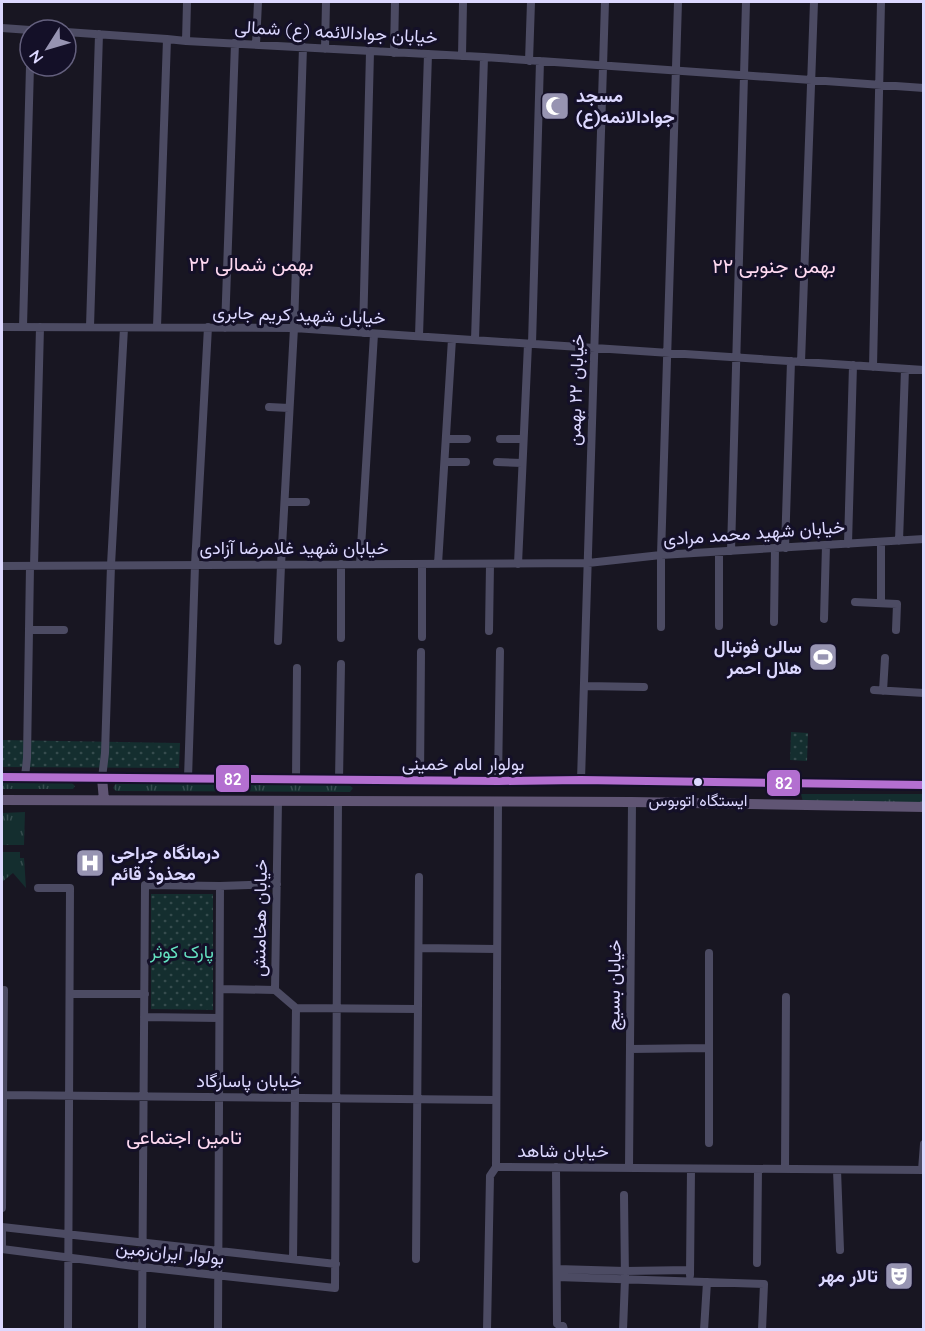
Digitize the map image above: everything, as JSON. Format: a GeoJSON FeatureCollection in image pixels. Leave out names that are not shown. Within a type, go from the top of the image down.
{"type":"FeatureCollection","features":[{"type":"Feature","properties":{"kind":"main road","name":"بولوار امام خمینی"},"geometry":{"type":"LineString","coordinates":[[2,777],[581,780],[924,785]]}},
{"type":"Feature","properties":{"kind":"main road"},"geometry":{"type":"LineString","coordinates":[[102,778],[104,800]]}},
{"type":"Feature","properties":{"kind":"main road"},"geometry":{"type":"LineString","coordinates":[[255,800],[261,790],[257,779]]}},
{"type":"Feature","properties":{"kind":"main road"},"geometry":{"type":"LineString","coordinates":[[366,780],[362,794],[366,801]]}},
{"type":"Feature","properties":{"kind":"main road"},"geometry":{"type":"LineString","coordinates":[[788,784],[789,806]]}},
{"type":"Feature","properties":{"kind":"main road","name":"بولوار امام خمینی"},"geometry":{"type":"LineString","coordinates":[[2,800],[632,802],[924,807]]}},
{"type":"Feature","properties":{"kind":"street"},"geometry":{"type":"LineString","coordinates":[[186,41],[187,2]]}},
{"type":"Feature","properties":{"kind":"street"},"geometry":{"type":"LineString","coordinates":[[256,44],[258,2]]}},
{"type":"Feature","properties":{"kind":"street"},"geometry":{"type":"LineString","coordinates":[[325,49],[326,2]]}},
{"type":"Feature","properties":{"kind":"street"},"geometry":{"type":"LineString","coordinates":[[394,53],[395,2]]}},
{"type":"Feature","properties":{"kind":"street"},"geometry":{"type":"LineString","coordinates":[[462,56],[464,2]]}},
{"type":"Feature","properties":{"kind":"street"},"geometry":{"type":"LineString","coordinates":[[529,61],[531,2]]}},
{"type":"Feature","properties":{"kind":"street","name":"خیابان ۲۲ بهمن"},"geometry":{"type":"LineString","coordinates":[[581,780],[605,2]]}},
{"type":"Feature","properties":{"kind":"street"},"geometry":{"type":"LineString","coordinates":[[661,627],[661,555],[678,2]]}},
{"type":"Feature","properties":{"kind":"street"},"geometry":{"type":"LineString","coordinates":[[730,551],[746,2]]}},
{"type":"Feature","properties":{"kind":"street"},"geometry":{"type":"LineString","coordinates":[[801,362],[814,2]]}},
{"type":"Feature","properties":{"kind":"street"},"geometry":{"type":"LineString","coordinates":[[873,367],[881,2]]}},
{"type":"Feature","properties":{"kind":"street"},"geometry":{"type":"LineString","coordinates":[[2,28],[18,29]]}},
{"type":"Feature","properties":{"kind":"street","name":"خیابان جوادالائمه (ع) شمالی"},"geometry":{"type":"LineString","coordinates":[[78,33],[186,41],[484,57],[924,88]]}},
{"type":"Feature","properties":{"kind":"street"},"geometry":{"type":"LineString","coordinates":[[90,327],[99,34]]}},
{"type":"Feature","properties":{"kind":"street"},"geometry":{"type":"LineString","coordinates":[[157,327],[167,39]]}},
{"type":"Feature","properties":{"kind":"street"},"geometry":{"type":"LineString","coordinates":[[225,328],[236,43]]}},
{"type":"Feature","properties":{"kind":"street"},"geometry":{"type":"LineString","coordinates":[[278,641],[294,328],[303,47]]}},
{"type":"Feature","properties":{"kind":"street"},"geometry":{"type":"LineString","coordinates":[[363,333],[370,52]]}},
{"type":"Feature","properties":{"kind":"street"},"geometry":{"type":"LineString","coordinates":[[419,336],[428,54]]}},
{"type":"Feature","properties":{"kind":"street"},"geometry":{"type":"LineString","coordinates":[[475,340],[484,57]]}},
{"type":"Feature","properties":{"kind":"street"},"geometry":{"type":"LineString","coordinates":[[518,564],[523,439],[530,344],[540,62]]}},
{"type":"Feature","properties":{"kind":"street"},"geometry":{"type":"LineString","coordinates":[[23,327],[30,78]]}},
{"type":"Feature","properties":{"kind":"street","name":"خیابان شهید کریم جابری"},"geometry":{"type":"LineString","coordinates":[[2,327],[294,328],[924,370]]}},
{"type":"Feature","properties":{"kind":"street"},"geometry":{"type":"LineString","coordinates":[[25,777],[40,327]]}},
{"type":"Feature","properties":{"kind":"street"},"geometry":{"type":"LineString","coordinates":[[189,778],[195,565],[208,327]]}},
{"type":"Feature","properties":{"kind":"street"},"geometry":{"type":"LineString","coordinates":[[102,778],[105,757],[111,566],[124,328]]}},
{"type":"Feature","properties":{"kind":"street"},"geometry":{"type":"LineString","coordinates":[[360,564],[374,334]]}},
{"type":"Feature","properties":{"kind":"street"},"geometry":{"type":"LineString","coordinates":[[438,564],[452,339]]}},
{"type":"Feature","properties":{"kind":"street"},"geometry":{"type":"LineString","coordinates":[[785,548],[791,361]]}},
{"type":"Feature","properties":{"kind":"street"},"geometry":{"type":"LineString","coordinates":[[848,544],[853,365]]}},
{"type":"Feature","properties":{"kind":"street"},"geometry":{"type":"LineString","coordinates":[[899,541],[905,369]]}},
{"type":"Feature","properties":{"kind":"street"},"geometry":{"type":"LineString","coordinates":[[268,408],[289,408]]}},
{"type":"Feature","properties":{"kind":"street"},"geometry":{"type":"LineString","coordinates":[[446,439],[467,439]]}},
{"type":"Feature","properties":{"kind":"street"},"geometry":{"type":"LineString","coordinates":[[500,439],[523,439]]}},
{"type":"Feature","properties":{"kind":"street"},"geometry":{"type":"LineString","coordinates":[[445,462],[466,462]]}},
{"type":"Feature","properties":{"kind":"street"},"geometry":{"type":"LineString","coordinates":[[497,462],[522,463]]}},
{"type":"Feature","properties":{"kind":"street"},"geometry":{"type":"LineString","coordinates":[[285,502],[306,502]]}},
{"type":"Feature","properties":{"kind":"street","name":"خیابان شهید محمد مرادی"},"geometry":{"type":"LineString","coordinates":[[588,563],[661,555],[924,539]]}},
{"type":"Feature","properties":{"kind":"street"},"geometry":{"type":"LineString","coordinates":[[881,542],[881,603]]}},
{"type":"Feature","properties":{"kind":"street"},"geometry":{"type":"LineString","coordinates":[[824,619],[826,545]]}},
{"type":"Feature","properties":{"kind":"street"},"geometry":{"type":"LineString","coordinates":[[774,622],[775,548]]}},
{"type":"Feature","properties":{"kind":"street"},"geometry":{"type":"LineString","coordinates":[[719,552],[719,626]]}},
{"type":"Feature","properties":{"kind":"street","name":"خیابان شهید غلامرضا آزادی"},"geometry":{"type":"LineString","coordinates":[[2,566],[588,563]]}},
{"type":"Feature","properties":{"kind":"street"},"geometry":{"type":"LineString","coordinates":[[341,564],[341,638]]}},
{"type":"Feature","properties":{"kind":"street"},"geometry":{"type":"LineString","coordinates":[[422,564],[422,638]]}},
{"type":"Feature","properties":{"kind":"street"},"geometry":{"type":"LineString","coordinates":[[489,631],[490,564]]}},
{"type":"Feature","properties":{"kind":"street"},"geometry":{"type":"LineString","coordinates":[[855,602],[897,604],[896,630]]}},
{"type":"Feature","properties":{"kind":"street"},"geometry":{"type":"LineString","coordinates":[[29,630],[64,630]]}},
{"type":"Feature","properties":{"kind":"street"},"geometry":{"type":"LineString","coordinates":[[498,781],[500,651]]}},
{"type":"Feature","properties":{"kind":"street"},"geometry":{"type":"LineString","coordinates":[[420,780],[421,652]]}},
{"type":"Feature","properties":{"kind":"street"},"geometry":{"type":"LineString","coordinates":[[885,658],[879,690],[924,693]]}},
{"type":"Feature","properties":{"kind":"street"},"geometry":{"type":"LineString","coordinates":[[339,780],[341,664]]}},
{"type":"Feature","properties":{"kind":"street"},"geometry":{"type":"LineString","coordinates":[[296,779],[297,668]]}},
{"type":"Feature","properties":{"kind":"street"},"geometry":{"type":"LineString","coordinates":[[585,686],[644,687]]}},
{"type":"Feature","properties":{"kind":"street","name":"خیابان هخامنش"},"geometry":{"type":"LineString","coordinates":[[278,801],[275,990],[296,1008]]}},
{"type":"Feature","properties":{"kind":"street"},"geometry":{"type":"LineString","coordinates":[[336,1264],[338,801]]}},
{"type":"Feature","properties":{"kind":"street","name":"خیابان شاهد"},"geometry":{"type":"LineString","coordinates":[[498,802],[496,1167],[923,1170]]}},
{"type":"Feature","properties":{"kind":"street","name":"خیابان بسیج"},"geometry":{"type":"LineString","coordinates":[[628,1168],[632,802]]}},
{"type":"Feature","properties":{"kind":"street"},"geometry":{"type":"LineString","coordinates":[[416,1259],[419,877]]}},
{"type":"Feature","properties":{"kind":"street"},"geometry":{"type":"LineString","coordinates":[[142,1329],[145,885],[277,884]]}},
{"type":"Feature","properties":{"kind":"street"},"geometry":{"type":"LineString","coordinates":[[218,1329],[220,886]]}},
{"type":"Feature","properties":{"kind":"street"},"geometry":{"type":"LineString","coordinates":[[38,888],[70,888],[68,1329]]}},
{"type":"Feature","properties":{"kind":"street"},"geometry":{"type":"LineString","coordinates":[[419,948],[497,949]]}},
{"type":"Feature","properties":{"kind":"street"},"geometry":{"type":"LineString","coordinates":[[709,953],[709,1143]]}},
{"type":"Feature","properties":{"kind":"street"},"geometry":{"type":"LineString","coordinates":[[220,989],[275,990]]}},
{"type":"Feature","properties":{"kind":"street"},"geometry":{"type":"LineString","coordinates":[[2,1208],[4,990]]}},
{"type":"Feature","properties":{"kind":"street"},"geometry":{"type":"LineString","coordinates":[[70,994],[145,994]]}},
{"type":"Feature","properties":{"kind":"street"},"geometry":{"type":"LineString","coordinates":[[785,1169],[786,997]]}},
{"type":"Feature","properties":{"kind":"street"},"geometry":{"type":"LineString","coordinates":[[293,1259],[296,1008],[418,1009]]}},
{"type":"Feature","properties":{"kind":"street"},"geometry":{"type":"LineString","coordinates":[[144,1017],[219,1018]]}},
{"type":"Feature","properties":{"kind":"street"},"geometry":{"type":"LineString","coordinates":[[630,1049],[709,1048]]}},
{"type":"Feature","properties":{"kind":"street","name":"خیابان پاسارگاد"},"geometry":{"type":"LineString","coordinates":[[2,1095],[496,1100]]}},
{"type":"Feature","properties":{"kind":"street"},"geometry":{"type":"LineString","coordinates":[[923,1170],[924,1144]]}},
{"type":"Feature","properties":{"kind":"street"},"geometry":{"type":"LineString","coordinates":[[487,1329],[490,1176],[496,1167]]}},
{"type":"Feature","properties":{"kind":"street"},"geometry":{"type":"LineString","coordinates":[[556,1167],[557,1324],[563,1326],[564,1329]]}},
{"type":"Feature","properties":{"kind":"street"},"geometry":{"type":"LineString","coordinates":[[691,1168],[691,1281]]}},
{"type":"Feature","properties":{"kind":"street"},"geometry":{"type":"LineString","coordinates":[[757,1263],[758,1169]]}},
{"type":"Feature","properties":{"kind":"street"},"geometry":{"type":"LineString","coordinates":[[837,1170],[840,1250]]}},
{"type":"Feature","properties":{"kind":"street"},"geometry":{"type":"LineString","coordinates":[[623,1329],[624,1196]]}},
{"type":"Feature","properties":{"kind":"street"},"geometry":{"type":"LineString","coordinates":[[2,1227],[2,1247]]}},
{"type":"Feature","properties":{"kind":"street","name":"بولوار ایران‌زمین"},"geometry":{"type":"LineString","coordinates":[[2,1227],[336,1264],[336,1288],[142,1267],[2,1247]]}},
{"type":"Feature","properties":{"kind":"street"},"geometry":{"type":"LineString","coordinates":[[625,1275],[690,1270]]}},
{"type":"Feature","properties":{"kind":"street"},"geometry":{"type":"LineString","coordinates":[[557,1273],[764,1284],[762,1329]]}},
{"type":"Feature","properties":{"kind":"street"},"geometry":{"type":"LineString","coordinates":[[704,1329],[707,1282]]}},
{"type":"Feature","properties":{"kind":"green space"},"geometry":{"type":"Polygon","coordinates":[[[791,732],[808,733],[807,761],[790,760],[791,732]]]}},
{"type":"Feature","properties":{"kind":"green space"},"geometry":{"type":"Polygon","coordinates":[[[2,740],[180,743],[179,768],[2,767],[2,740]]]}},
{"type":"Feature","properties":{"kind":"green space"},"geometry":{"type":"Polygon","coordinates":[[[2,782],[72,783],[75,786],[73,789],[2,789],[2,782]]]}},
{"type":"Feature","properties":{"kind":"green space"},"geometry":{"type":"Polygon","coordinates":[[[116,783],[349,785],[353,788],[350,792],[116,791],[113,788],[116,783]]]}},
{"type":"Feature","properties":{"kind":"green space"},"geometry":{"type":"Polygon","coordinates":[[[801,794],[923,794],[923,802],[803,802],[801,794]]]}},
{"type":"Feature","properties":{"kind":"green space"},"geometry":{"type":"Polygon","coordinates":[[[25,812],[24,845],[2,845],[2,813],[25,812]]]}},
{"type":"Feature","properties":{"kind":"green space"},"geometry":{"type":"Polygon","coordinates":[[[2,852],[20,852],[20,858],[24,858],[26,888],[13,873],[2,882],[2,852]]]}},
{"type":"Feature","properties":{"kind":"green space","name":"پارک کوثر"},"geometry":{"type":"Polygon","coordinates":[[[151,894],[213,894],[213,1010],[151,1009],[151,894]]]}},
{"type":"Feature","properties":{"kind":"transit line","name":"82"},"geometry":{"type":"LineString","coordinates":[[2,777],[581,780],[924,785]]}},
{"type":"Feature","properties":{"kind":"place","name":"مسجد جوادالانمه(ع)"},"geometry":{"type":"Point","coordinates":[555,106]}},
{"type":"Feature","properties":{"kind":"place","name":"سالن فوتبال هلال احمر"},"geometry":{"type":"Point","coordinates":[823,657]}},
{"type":"Feature","properties":{"kind":"place","name":"ایستگاه اتوبوس"},"geometry":{"type":"Point","coordinates":[698,782]}},
{"type":"Feature","properties":{"kind":"place","name":"درمانگاه جراحی محذوذ قائم"},"geometry":{"type":"Point","coordinates":[90,863]}},
{"type":"Feature","properties":{"kind":"place","name":"تالار مهر"},"geometry":{"type":"Point","coordinates":[899,1276]}},
{"type":"Feature","properties":{"kind":"district","name":"۲۲ بهمن شمالی"},"geometry":{"type":"Point","coordinates":[251,264]}},
{"type":"Feature","properties":{"kind":"district","name":"۲۲ بهمن جنوبی"},"geometry":{"type":"Point","coordinates":[774,266]}},
{"type":"Feature","properties":{"kind":"district","name":"تامین اجتماعی"},"geometry":{"type":"Point","coordinates":[184,1137]}}]}
